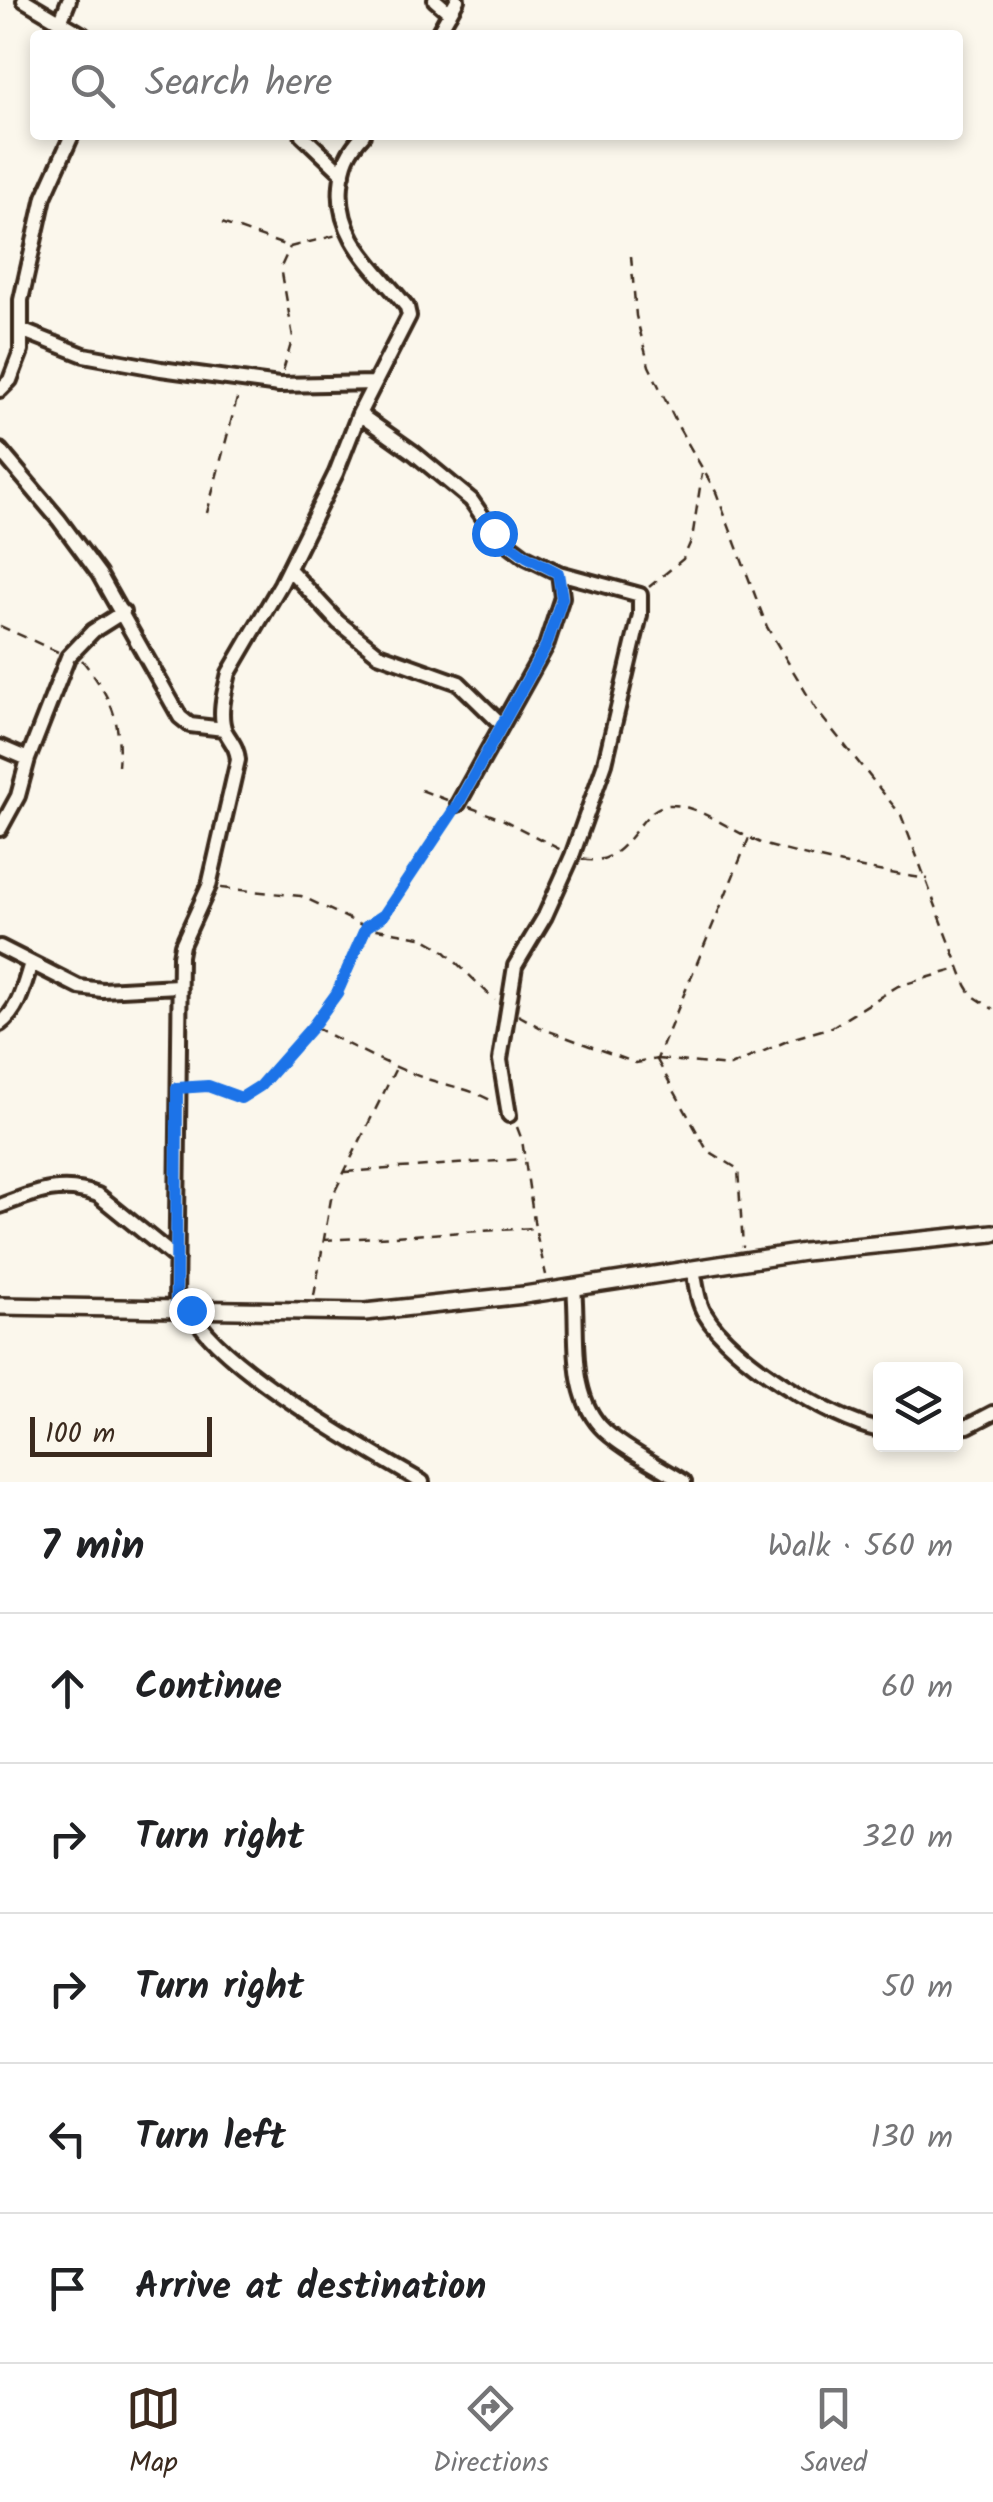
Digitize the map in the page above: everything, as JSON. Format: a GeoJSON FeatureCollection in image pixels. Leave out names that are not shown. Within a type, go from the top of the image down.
{"type":"FeatureCollection","features":[{"type":"Feature","properties":{"kind":"main road"},"geometry":{"type":"LineString","coordinates":[[0,1306],[364,1312],[552,1292],[693,1268],[926,1237],[993,1233]]}},
{"type":"Feature","properties":{"kind":"street"},"geometry":{"type":"LineString","coordinates":[[24,0],[76,30]]}},
{"type":"Feature","properties":{"kind":"street"},"geometry":{"type":"LineString","coordinates":[[61,20],[69,0]]}},
{"type":"Feature","properties":{"kind":"street"},"geometry":{"type":"LineString","coordinates":[[435,0],[453,6],[440,30]]}},
{"type":"Feature","properties":{"kind":"street"},"geometry":{"type":"LineString","coordinates":[[0,390],[10,380],[21,351],[21,300],[44,197],[70,140]]}},
{"type":"Feature","properties":{"kind":"street"},"geometry":{"type":"LineString","coordinates":[[307,140],[342,174]]}},
{"type":"Feature","properties":{"kind":"street"},"geometry":{"type":"LineString","coordinates":[[359,140],[350,150],[342,174],[340,207],[348,232],[409,312],[359,414],[336,473],[229,673],[222,703],[224,730],[238,750],[238,760],[209,886],[182,945],[178,986],[177,1259],[184,1308],[206,1334],[248,1370],[422,1482]]}},
{"type":"Feature","properties":{"kind":"street"},"geometry":{"type":"LineString","coordinates":[[20,330],[84,354],[243,380],[279,385],[374,383]]}},
{"type":"Feature","properties":{"kind":"street"},"geometry":{"type":"LineString","coordinates":[[359,414],[414,452],[472,500],[494,533],[526,556],[558,573],[640,594],[640,614],[605,763],[572,856],[515,966],[500,1060],[509,1115]]}},
{"type":"Feature","properties":{"kind":"street"},"geometry":{"type":"LineString","coordinates":[[0,450],[59,520],[123,612],[180,717],[190,725],[224,730]]}},
{"type":"Feature","properties":{"kind":"street"},"geometry":{"type":"LineString","coordinates":[[288,569],[338,622],[378,654],[459,684],[502,725]]}},
{"type":"Feature","properties":{"kind":"street"},"geometry":{"type":"LineString","coordinates":[[458,804],[546,646],[562,598],[558,573]]}},
{"type":"Feature","properties":{"kind":"street"},"geometry":{"type":"LineString","coordinates":[[0,829],[18,796],[28,759],[71,654],[92,630],[123,612]]}},
{"type":"Feature","properties":{"kind":"street"},"geometry":{"type":"LineString","coordinates":[[0,746],[28,759]]}},
{"type":"Feature","properties":{"kind":"street"},"geometry":{"type":"LineString","coordinates":[[0,947],[79,987],[102,990],[178,986]]}},
{"type":"Feature","properties":{"kind":"street"},"geometry":{"type":"LineString","coordinates":[[0,1024],[10,1016],[31,963]]}},
{"type":"Feature","properties":{"kind":"street"},"geometry":{"type":"LineString","coordinates":[[0,1206],[48,1188],[86,1190],[98,1194],[177,1259]]}},
{"type":"Feature","properties":{"kind":"street"},"geometry":{"type":"LineString","coordinates":[[693,1268],[703,1313],[735,1350],[769,1376],[873,1429]]}},
{"type":"Feature","properties":{"kind":"street"},"geometry":{"type":"LineString","coordinates":[[574,1288],[581,1391],[596,1422],[608,1434],[684,1482]]}},
{"type":"Feature","properties":{"kind":"street"},"geometry":{"type":"LineString","coordinates":[[963,1427],[993,1413]]}},
{"type":"Feature","properties":{"kind":"path"},"geometry":{"type":"LineString","coordinates":[[222,222],[290,246],[348,232]]}},
{"type":"Feature","properties":{"kind":"path"},"geometry":{"type":"LineString","coordinates":[[279,385],[293,337],[281,267],[290,246]]}},
{"type":"Feature","properties":{"kind":"path"},"geometry":{"type":"LineString","coordinates":[[631,256],[641,343],[666,402],[728,523],[767,627],[817,710],[901,815],[972,995],[993,1010]]}},
{"type":"Feature","properties":{"kind":"path"},"geometry":{"type":"LineString","coordinates":[[207,513],[243,380]]}},
{"type":"Feature","properties":{"kind":"path"},"geometry":{"type":"LineString","coordinates":[[640,594],[683,559],[692,539],[703,470]]}},
{"type":"Feature","properties":{"kind":"path"},"geometry":{"type":"LineString","coordinates":[[0,626],[71,654],[100,682],[115,712],[120,738],[118,766]]}},
{"type":"Feature","properties":{"kind":"path"},"geometry":{"type":"LineString","coordinates":[[421,790],[502,818],[572,856],[591,862],[613,854],[634,837],[652,812],[668,805],[703,815],[748,838],[854,870],[928,878]]}},
{"type":"Feature","properties":{"kind":"path"},"geometry":{"type":"LineString","coordinates":[[177,1088],[208,1086],[241,1098],[250,1094],[313,1026],[337,993],[366,927],[384,915],[458,804]]}},
{"type":"Feature","properties":{"kind":"path"},"geometry":{"type":"LineString","coordinates":[[656,1059],[748,838]]}},
{"type":"Feature","properties":{"kind":"path"},"geometry":{"type":"LineString","coordinates":[[209,886],[301,896],[366,927],[422,937],[441,948],[479,988],[506,1008],[542,1028],[636,1064],[656,1059],[730,1066],[794,1038],[832,1027],[898,986],[960,969]]}},
{"type":"Feature","properties":{"kind":"path"},"geometry":{"type":"LineString","coordinates":[[313,1026],[396,1068],[471,1090],[492,1100],[509,1115],[519,1130],[535,1228],[552,1292]]}},
{"type":"Feature","properties":{"kind":"path"},"geometry":{"type":"LineString","coordinates":[[656,1059],[708,1150],[738,1168],[744,1261]]}},
{"type":"Feature","properties":{"kind":"path"},"geometry":{"type":"LineString","coordinates":[[312,1312],[331,1199],[396,1068]]}},
{"type":"Feature","properties":{"kind":"path"},"geometry":{"type":"LineString","coordinates":[[344,1172],[525,1159]]}},
{"type":"Feature","properties":{"kind":"path"},"geometry":{"type":"LineString","coordinates":[[322,1240],[535,1228]]}},
{"type":"Feature","properties":{"kind":"route"},"geometry":{"type":"LineString","coordinates":[[191,1310],[176,1307],[177,1088],[208,1086],[241,1098],[260,1086],[337,993],[366,927],[384,915],[458,804],[546,646],[562,598],[558,573],[494,533]]}}]}
